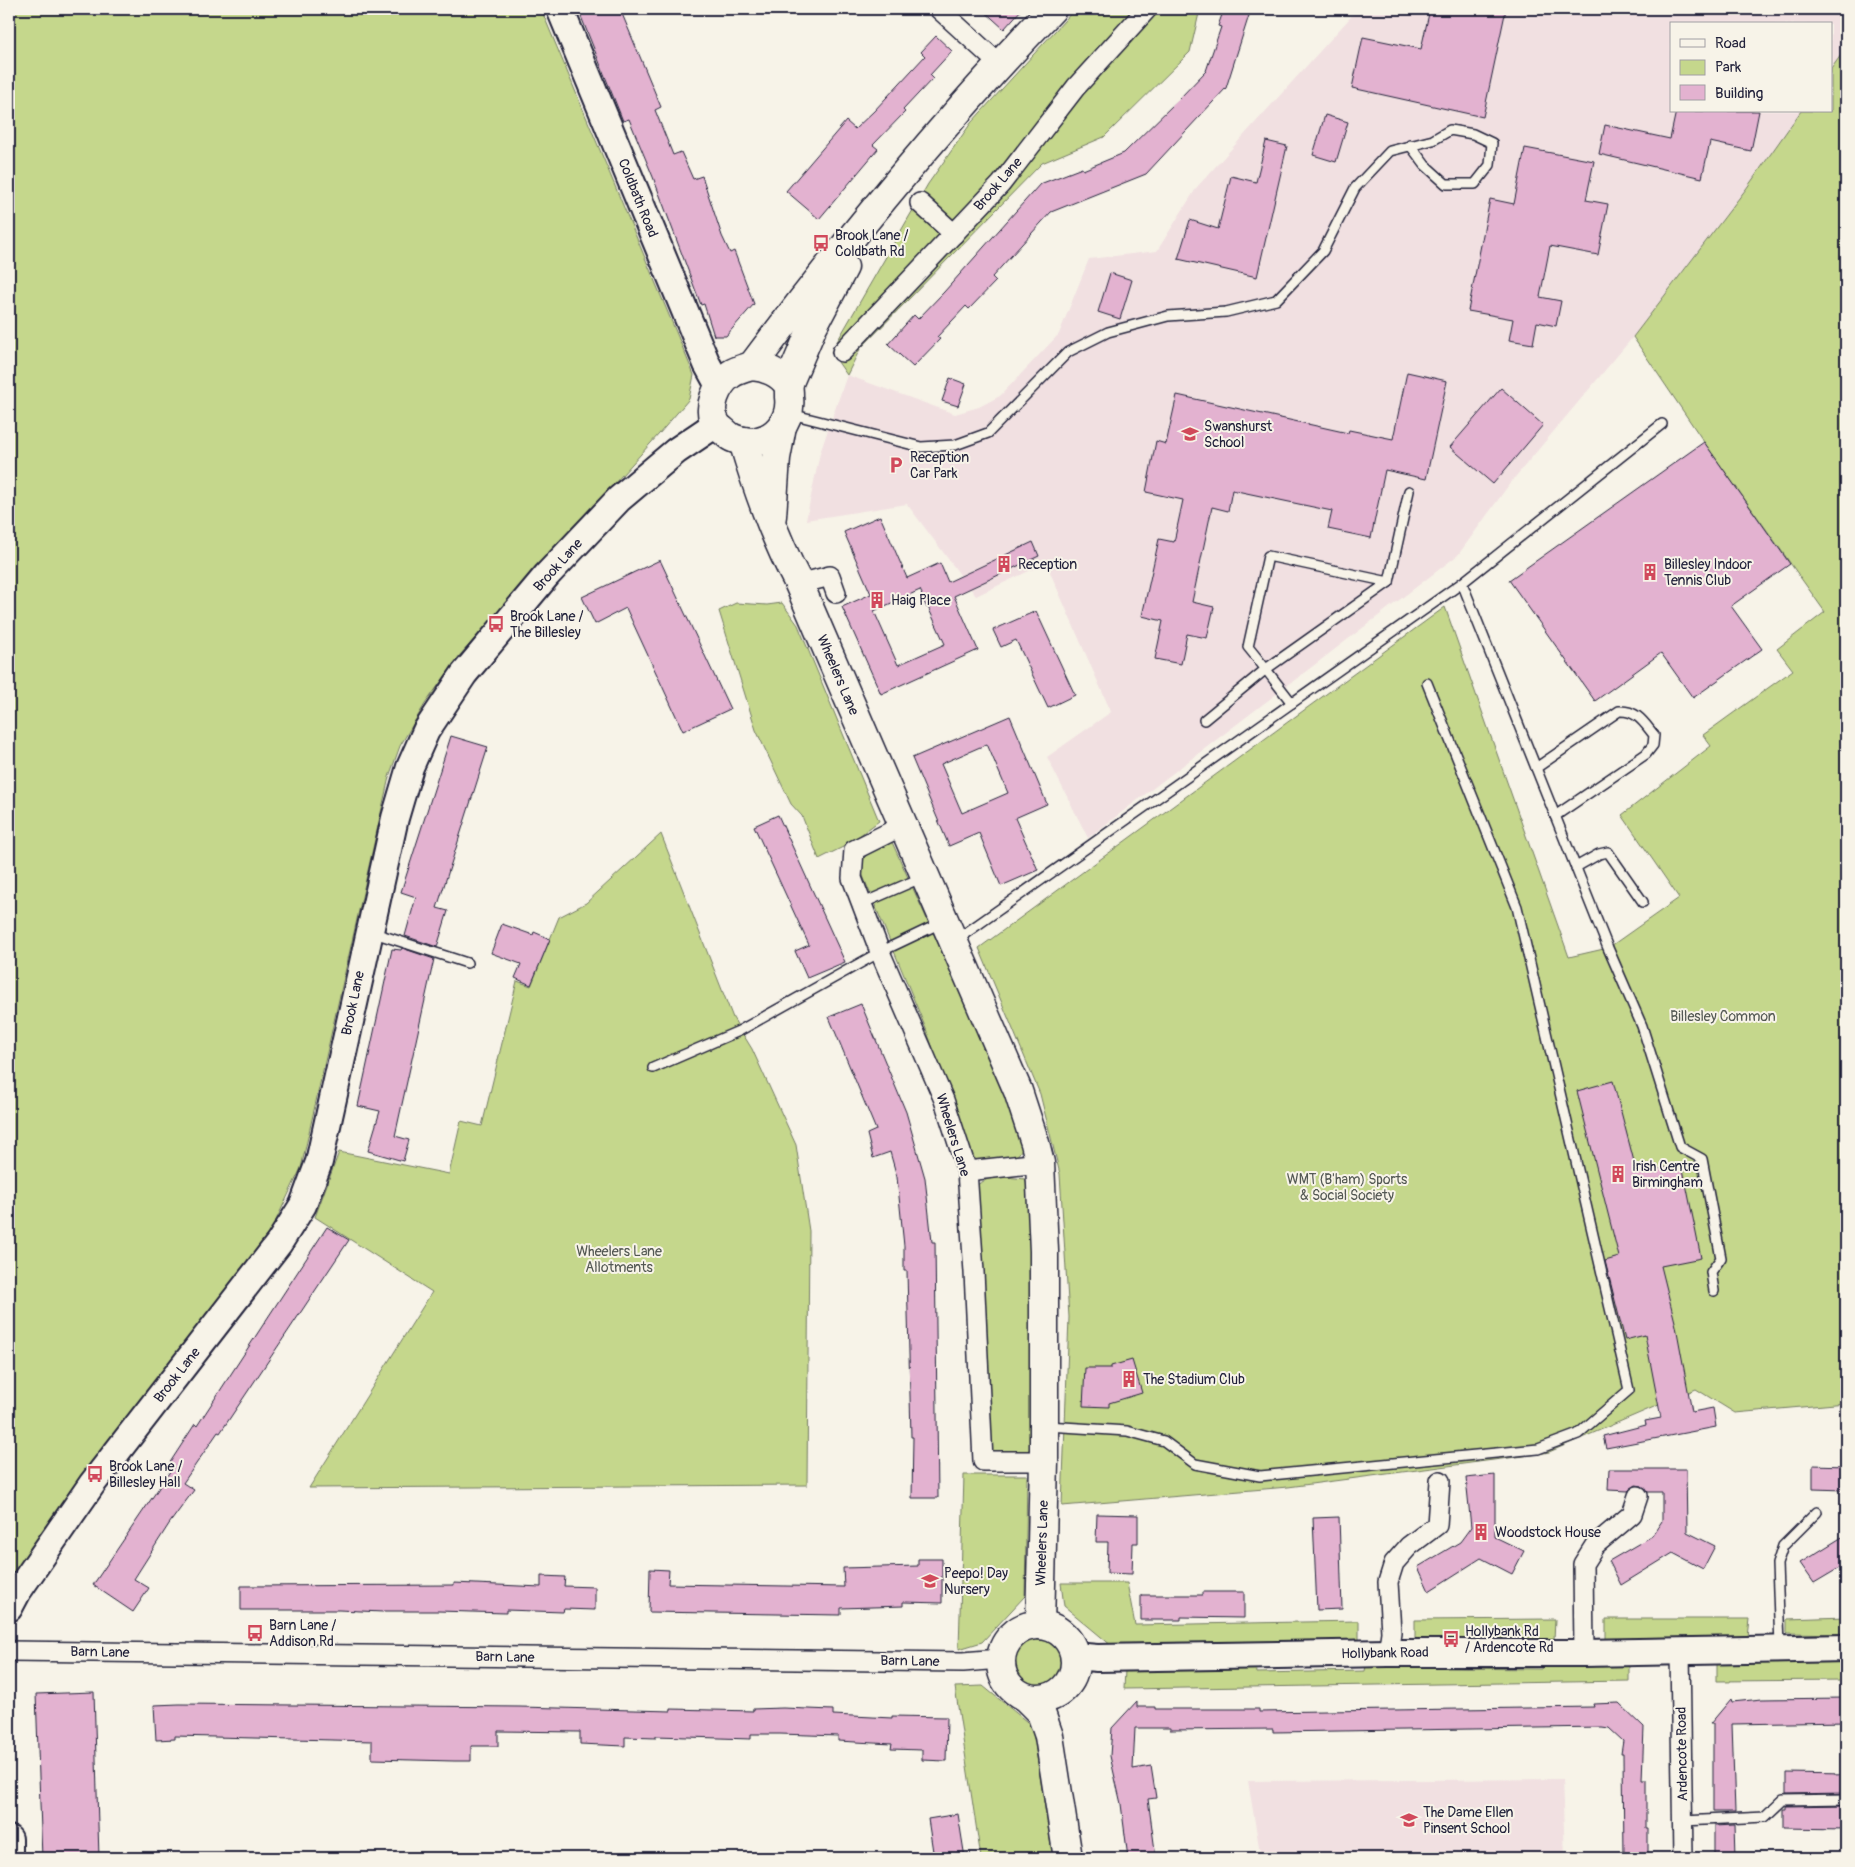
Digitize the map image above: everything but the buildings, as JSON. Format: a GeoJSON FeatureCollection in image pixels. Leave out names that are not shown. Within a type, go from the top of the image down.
{"type":"FeatureCollection","features":[{"type":"Feature","properties":{"kind":"main road","name":"Coldbath Road"},"geometry":{"type":"LineString","coordinates":[[560,9],[707,364],[719,386]]}},
{"type":"Feature","properties":{"kind":"main road"},"geometry":{"type":"LineString","coordinates":[[752,366],[873,210],[999,64],[1052,9]]}},
{"type":"Feature","properties":{"kind":"main road"},"geometry":{"type":"LineString","coordinates":[[788,385],[765,367],[752,366],[730,375],[719,386],[713,400],[713,414],[716,424],[730,437],[743,442],[762,441],[773,436],[785,420],[790,402],[788,385],[813,326],[873,210]]}},
{"type":"Feature","properties":{"kind":"main road","name":"Wheelers Lane"},"geometry":{"type":"LineString","coordinates":[[771,525],[776,458],[785,420]]}},
{"type":"Feature","properties":{"kind":"main road","name":"Brook Lane"},"geometry":{"type":"LineString","coordinates":[[9,1608],[18,1591],[92,1484],[274,1251],[303,1205],[318,1162],[395,818],[410,767],[426,730],[464,674],[547,576],[619,499],[676,452],[716,424]]}},
{"type":"Feature","properties":{"kind":"main road","name":"Wheelers Lane"},"geometry":{"type":"LineString","coordinates":[[743,442],[780,548],[799,584],[926,875],[1018,1091],[1035,1143],[1040,1163],[1044,1251],[1044,1461],[1040,1625]]}},
{"type":"Feature","properties":{"kind":"main road"},"geometry":{"type":"LineString","coordinates":[[1026,1698],[1037,1700],[1049,1698],[1069,1683],[1074,1670],[1074,1656],[1071,1646],[1059,1631],[1050,1627],[1040,1625],[1021,1628],[1007,1641],[1000,1659],[1004,1678],[1017,1693],[1026,1698],[1042,1714],[1048,1736],[1068,1858]]}},
{"type":"Feature","properties":{"kind":"main road","name":"Hollybank Road"},"geometry":{"type":"LineString","coordinates":[[1074,1656],[1097,1658],[1388,1653],[1584,1653],[1846,1648]]}},
{"type":"Feature","properties":{"kind":"main road"},"geometry":{"type":"LineString","coordinates":[[1048,1736],[1059,1692]]}},
{"type":"Feature","properties":{"kind":"main road"},"geometry":{"type":"LineString","coordinates":[[9,1839],[9,1858]]}},
{"type":"Feature","properties":{"kind":"street"},"geometry":{"type":"LineString","coordinates":[[940,9],[999,64]]}},
{"type":"Feature","properties":{"kind":"street","name":"Brook Lane"},"geometry":{"type":"LineString","coordinates":[[842,352],[1000,184],[1076,87],[1147,9]]}},
{"type":"Feature","properties":{"kind":"street"},"geometry":{"type":"LineString","coordinates":[[920,203],[954,234]]}},
{"type":"Feature","properties":{"kind":"street"},"geometry":{"type":"LineString","coordinates":[[799,584],[830,576],[836,593]]}},
{"type":"Feature","properties":{"kind":"street","name":"Wheelers Lane"},"geometry":{"type":"LineString","coordinates":[[904,825],[854,850],[852,878],[880,952],[944,1100],[966,1171],[974,1272],[982,1461],[1044,1461]]}},
{"type":"Feature","properties":{"kind":"street"},"geometry":{"type":"LineString","coordinates":[[966,1171],[1040,1163]]}},
{"type":"Feature","properties":{"kind":"street"},"geometry":{"type":"LineString","coordinates":[[1388,1653],[1391,1632],[1388,1582],[1394,1563],[1409,1546],[1438,1525],[1440,1481]]}},
{"type":"Feature","properties":{"kind":"street"},"geometry":{"type":"LineString","coordinates":[[1584,1653],[1583,1564],[1595,1545],[1632,1514],[1638,1496]]}},
{"type":"Feature","properties":{"kind":"street","name":"Ardencote Road"},"geometry":{"type":"LineString","coordinates":[[1680,1650],[1683,1858]]}},
{"type":"Feature","properties":{"kind":"street","name":"Barn Lane"},"geometry":{"type":"LineString","coordinates":[[9,1651],[963,1662],[1000,1659]]}},
{"type":"Feature","properties":{"kind":"lane"},"geometry":{"type":"LineString","coordinates":[[785,420],[921,447],[956,445],[988,433],[1068,352],[1108,332],[1168,316],[1226,312],[1276,300],[1323,251],[1355,188],[1390,151],[1410,145],[1434,140],[1450,130],[1473,134],[1492,143],[1490,164],[1475,184],[1446,184],[1425,165],[1410,145]]}},
{"type":"Feature","properties":{"kind":"lane"},"geometry":{"type":"LineString","coordinates":[[654,1068],[739,1031],[880,952],[949,931],[1292,703],[1462,582],[1662,424]]}},
{"type":"Feature","properties":{"kind":"lane"},"geometry":{"type":"LineString","coordinates":[[1204,720],[1266,669],[1389,582],[1409,491]]}},
{"type":"Feature","properties":{"kind":"lane"},"geometry":{"type":"LineString","coordinates":[[1292,703],[1248,647],[1268,556],[1389,582]]}},
{"type":"Feature","properties":{"kind":"lane"},"geometry":{"type":"LineString","coordinates":[[1462,582],[1555,816],[1642,1026],[1680,1147],[1702,1159],[1721,1258],[1711,1272],[1714,1291]]}},
{"type":"Feature","properties":{"kind":"lane"},"geometry":{"type":"LineString","coordinates":[[1044,1426],[1127,1431],[1164,1440],[1195,1464],[1260,1476],[1538,1449],[1578,1434],[1629,1390],[1517,907],[1427,683]]}},
{"type":"Feature","properties":{"kind":"lane"},"geometry":{"type":"LineString","coordinates":[[1536,768],[1619,711],[1627,711],[1637,715],[1654,736],[1653,745],[1646,754],[1555,816]]}},
{"type":"Feature","properties":{"kind":"lane"},"geometry":{"type":"LineString","coordinates":[[1576,867],[1599,854],[1608,852],[1643,902]]}},
{"type":"Feature","properties":{"kind":"lane"},"geometry":{"type":"LineString","coordinates":[[861,904],[926,875]]}},
{"type":"Feature","properties":{"kind":"lane"},"geometry":{"type":"LineString","coordinates":[[369,931],[467,962]]}},
{"type":"Feature","properties":{"kind":"lane"},"geometry":{"type":"LineString","coordinates":[[1780,1648],[1777,1564],[1783,1546],[1817,1512]]}},
{"type":"Feature","properties":{"kind":"lane"},"geometry":{"type":"LineString","coordinates":[[1683,1822],[1766,1817],[1783,1800],[1846,1799]]}},
{"type":"Feature","properties":{"kind":"shaded area","name":"Swanshurst School"},"geometry":{"type":"Polygon","coordinates":[[[1358,9],[1846,9],[1846,48],[1832,68],[1832,22],[1670,22],[1670,112],[1800,112],[1746,189],[1633,337],[1511,482],[1458,555],[1088,838],[1047,757],[1111,712],[1046,563],[976,596],[907,504],[806,520],[820,453],[847,375],[955,414],[979,407],[1000,396],[1059,334],[1089,259],[1157,251],[1197,187],[1358,9]]]}},
{"type":"Feature","properties":{"kind":"shaded area","name":"The Dame Ellen Pinsent School"},"geometry":{"type":"Polygon","coordinates":[[[1562,1779],[1565,1858],[1261,1858],[1248,1781],[1562,1779]]]}},
{"type":"Feature","properties":{"kind":"green space"},"geometry":{"type":"Polygon","coordinates":[[[9,9],[541,9],[694,375],[689,399],[460,655],[425,704],[400,746],[389,777],[301,1168],[269,1235],[9,1582],[9,9]]]}},
{"type":"Feature","properties":{"kind":"green space"},"geometry":{"type":"Polygon","coordinates":[[[1075,9],[1200,9],[1190,52],[1104,137],[1042,163],[860,349],[847,375],[831,352],[928,184],[971,123],[1075,9]]]}},
{"type":"Feature","properties":{"kind":"green space","name":"WMT (B'ham) Sports & Social Society"},"geometry":{"type":"Polygon","coordinates":[[[1846,48],[1846,1403],[1735,1413],[1696,1389],[1549,1452],[1539,1454],[1288,1487],[1062,1506],[1069,1317],[1060,1174],[1040,1094],[979,948],[1445,607],[1569,957],[1608,948],[1679,898],[1622,815],[1711,746],[1703,735],[1793,670],[1777,649],[1825,612],[1704,442],[1633,337],[1746,189],[1800,112],[1832,112],[1832,68],[1846,48]]]}},
{"type":"Feature","properties":{"kind":"green space"},"geometry":{"type":"Polygon","coordinates":[[[736,603],[767,605],[782,603],[798,625],[879,821],[847,845],[819,859],[802,816],[791,804],[756,730],[719,611],[736,603]]]}},
{"type":"Feature","properties":{"kind":"green space","name":"Wheelers Lane Allotments"},"geometry":{"type":"Polygon","coordinates":[[[661,834],[733,1018],[752,1049],[796,1145],[809,1231],[807,1485],[309,1488],[432,1292],[315,1217],[339,1152],[449,1174],[461,1121],[482,1126],[517,981],[531,986],[559,917],[586,903],[661,834]]]}},
{"type":"Feature","properties":{"kind":"green space"},"geometry":{"type":"Polygon","coordinates":[[[891,840],[1019,1122],[1022,1149],[1017,1156],[977,1160],[971,1156],[926,1029],[861,871],[864,858],[881,841],[891,840]]]}},
{"type":"Feature","properties":{"kind":"green space"},"geometry":{"type":"Polygon","coordinates":[[[994,1176],[1026,1179],[1032,1251],[1032,1433],[1029,1451],[990,1451],[978,1184],[994,1176]]]}},
{"type":"Feature","properties":{"kind":"green space"},"geometry":{"type":"Polygon","coordinates":[[[964,1475],[1027,1475],[1025,1596],[982,1642],[959,1649],[964,1475]]]}},
{"type":"Feature","properties":{"kind":"green space"},"geometry":{"type":"Polygon","coordinates":[[[1061,1583],[1127,1583],[1135,1625],[1359,1621],[1359,1642],[1112,1646],[1064,1606],[1061,1583]]]}},
{"type":"Feature","properties":{"kind":"green space"},"geometry":{"type":"Polygon","coordinates":[[[1846,1617],[1846,1634],[1787,1633],[1787,1619],[1846,1617]]]}},
{"type":"Feature","properties":{"kind":"green space"},"geometry":{"type":"Polygon","coordinates":[[[1555,1619],[1554,1640],[1415,1642],[1415,1620],[1555,1619]]]}},
{"type":"Feature","properties":{"kind":"green space"},"geometry":{"type":"Polygon","coordinates":[[[1606,1619],[1750,1619],[1748,1637],[1606,1639],[1606,1619]]]}},
{"type":"Feature","properties":{"kind":"green space"},"geometry":{"type":"Polygon","coordinates":[[[1033,1634],[1043,1634],[1053,1638],[1060,1645],[1064,1660],[1060,1675],[1053,1682],[1043,1686],[1033,1686],[1023,1682],[1016,1675],[1012,1665],[1012,1655],[1016,1645],[1023,1638],[1033,1634]]]}},
{"type":"Feature","properties":{"kind":"green space"},"geometry":{"type":"Polygon","coordinates":[[[1846,1657],[1846,1680],[1717,1681],[1717,1660],[1846,1657]]]}},
{"type":"Feature","properties":{"kind":"green space"},"geometry":{"type":"Polygon","coordinates":[[[1446,1662],[1447,1668],[1541,1669],[1544,1662],[1629,1663],[1629,1681],[1124,1689],[1125,1670],[1256,1665],[1257,1673],[1365,1671],[1366,1666],[1446,1662]]]}},
{"type":"Feature","properties":{"kind":"green space"},"geometry":{"type":"Polygon","coordinates":[[[983,1686],[1032,1726],[1053,1858],[981,1858],[955,1687],[983,1686]]]}},
{"type":"Feature","properties":{"kind":"place","name":"Brook Lane / Coldbath Rd"},"geometry":{"type":"Point","coordinates":[821,243]}},
{"type":"Feature","properties":{"kind":"place","name":"Swanshurst School"},"geometry":{"type":"Point","coordinates":[1190,434]}},
{"type":"Feature","properties":{"kind":"place","name":"Reception Car Park"},"geometry":{"type":"Point","coordinates":[896,465]}},
{"type":"Feature","properties":{"kind":"place","name":"Reception"},"geometry":{"type":"Point","coordinates":[1004,564]}},
{"type":"Feature","properties":{"kind":"place","name":"Billesley Indoor Tennis Club"},"geometry":{"type":"Point","coordinates":[1650,572]}},
{"type":"Feature","properties":{"kind":"place","name":"Haig Place"},"geometry":{"type":"Point","coordinates":[877,600]}},
{"type":"Feature","properties":{"kind":"place","name":"Brook Lane / The Billesley"},"geometry":{"type":"Point","coordinates":[496,624]}},
{"type":"Feature","properties":{"kind":"place","name":"Irish Centre Birmingham"},"geometry":{"type":"Point","coordinates":[1618,1174]}},
{"type":"Feature","properties":{"kind":"place","name":"The Stadium Club"},"geometry":{"type":"Point","coordinates":[1129,1379]}},
{"type":"Feature","properties":{"kind":"place","name":"Brook Lane / Billesley Hall"},"geometry":{"type":"Point","coordinates":[95,1474]}},
{"type":"Feature","properties":{"kind":"place","name":"Woodstock House"},"geometry":{"type":"Point","coordinates":[1481,1532]}},
{"type":"Feature","properties":{"kind":"place","name":"Peepo! Day Nursery"},"geometry":{"type":"Point","coordinates":[930,1581]}},
{"type":"Feature","properties":{"kind":"place","name":"Barn Lane / Addison Rd"},"geometry":{"type":"Point","coordinates":[255,1633]}},
{"type":"Feature","properties":{"kind":"place","name":"Hollybank Rd / Ardencote Rd"},"geometry":{"type":"Point","coordinates":[1451,1639]}},
{"type":"Feature","properties":{"kind":"place","name":"The Dame Ellen Pinsent School"},"geometry":{"type":"Point","coordinates":[1409,1820]}},
{"type":"Feature","properties":{"kind":"park label","name":"Billesley Common"},"geometry":{"type":"Point","coordinates":[1723,1016]}}]}
